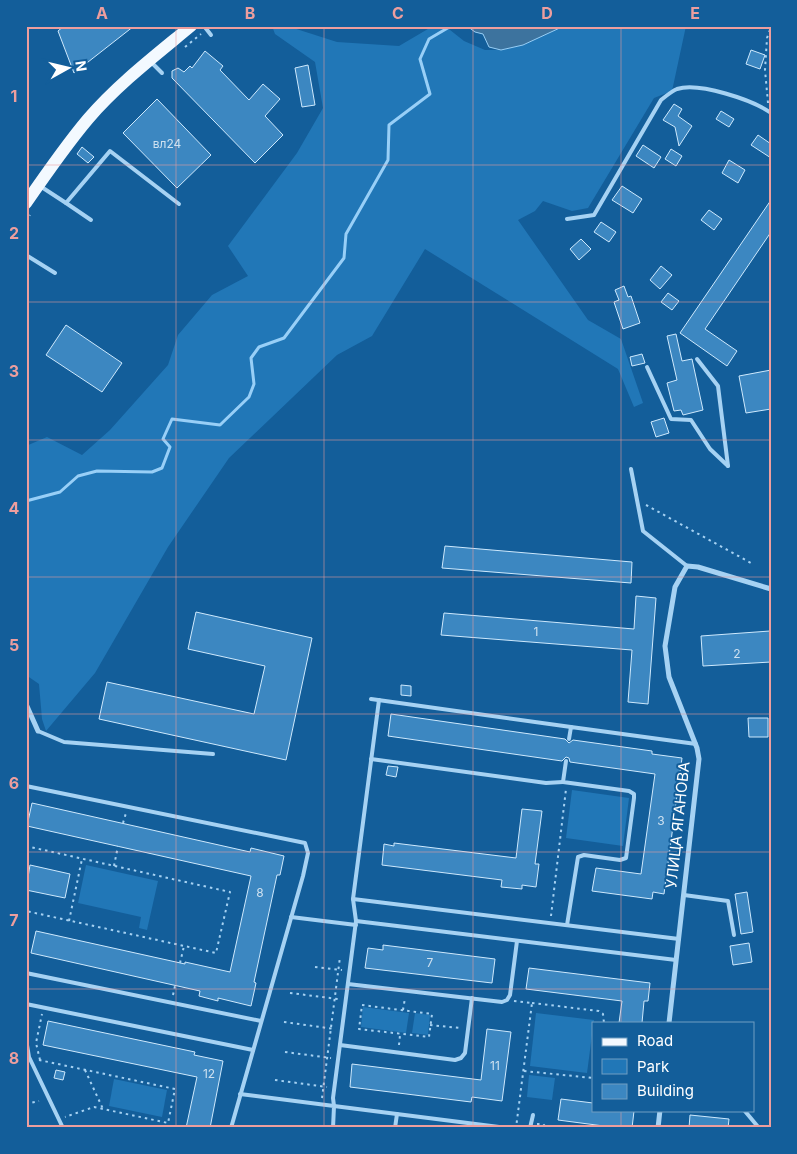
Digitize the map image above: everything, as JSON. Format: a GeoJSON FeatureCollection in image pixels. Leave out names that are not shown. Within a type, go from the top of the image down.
{"type":"FeatureCollection","features":[{"type":"Feature","properties":{"kind":"main road"},"geometry":{"type":"LineString","coordinates":[[26,203],[50,168],[89,118],[149,61],[191,26]]}},
{"type":"Feature","properties":{"kind":"street"},"geometry":{"type":"LineString","coordinates":[[687,566],[698,567],[771,589]]}},
{"type":"Feature","properties":{"kind":"street","name":"УЛИЦА ЯГАНОВА"},"geometry":{"type":"LineString","coordinates":[[669,1022],[698,759],[696,744],[669,677],[665,646],[675,588],[687,566]]}},
{"type":"Feature","properties":{"kind":"street"},"geometry":{"type":"LineString","coordinates":[[26,704],[38,731]]}},
{"type":"Feature","properties":{"kind":"street"},"geometry":{"type":"LineString","coordinates":[[658,1128],[660,1112]]}},
{"type":"Feature","properties":{"kind":"lane"},"geometry":{"type":"LineString","coordinates":[[206,28],[212,35]]}},
{"type":"Feature","properties":{"kind":"lane"},"geometry":{"type":"LineString","coordinates":[[149,61],[162,73]]}},
{"type":"Feature","properties":{"kind":"lane"},"geometry":{"type":"LineString","coordinates":[[568,219],[594,215],[661,100],[677,89],[705,88],[725,93],[769,112]]}},
{"type":"Feature","properties":{"kind":"lane"},"geometry":{"type":"LineString","coordinates":[[66,203],[110,151],[179,204]]}},
{"type":"Feature","properties":{"kind":"lane"},"geometry":{"type":"LineString","coordinates":[[38,185],[91,220]]}},
{"type":"Feature","properties":{"kind":"lane"},"geometry":{"type":"LineString","coordinates":[[26,255],[55,274]]}},
{"type":"Feature","properties":{"kind":"lane"},"geometry":{"type":"LineString","coordinates":[[647,367],[670,418],[691,420],[710,449],[728,466],[718,386],[697,359]]}},
{"type":"Feature","properties":{"kind":"lane"},"geometry":{"type":"LineString","coordinates":[[631,469],[643,531],[687,566]]}},
{"type":"Feature","properties":{"kind":"lane"},"geometry":{"type":"LineString","coordinates":[[371,699],[696,744]]}},
{"type":"Feature","properties":{"kind":"lane"},"geometry":{"type":"LineString","coordinates":[[333,1128],[334,1088],[356,923],[353,899],[379,700]]}},
{"type":"Feature","properties":{"kind":"lane"},"geometry":{"type":"LineString","coordinates":[[569,739],[571,727]]}},
{"type":"Feature","properties":{"kind":"lane"},"geometry":{"type":"LineString","coordinates":[[38,731],[64,742],[212,754]]}},
{"type":"Feature","properties":{"kind":"lane"},"geometry":{"type":"LineString","coordinates":[[371,759],[546,783],[565,782],[632,792],[634,798],[626,858],[620,860],[584,855],[578,857],[567,925]]}},
{"type":"Feature","properties":{"kind":"lane"},"geometry":{"type":"LineString","coordinates":[[565,782],[566,761]]}},
{"type":"Feature","properties":{"kind":"lane"},"geometry":{"type":"LineString","coordinates":[[26,786],[305,843],[308,854],[231,1128]]}},
{"type":"Feature","properties":{"kind":"lane"},"geometry":{"type":"LineString","coordinates":[[684,895],[728,901],[734,935]]}},
{"type":"Feature","properties":{"kind":"lane"},"geometry":{"type":"LineString","coordinates":[[353,899],[679,939]]}},
{"type":"Feature","properties":{"kind":"lane"},"geometry":{"type":"LineString","coordinates":[[291,917],[676,960]]}},
{"type":"Feature","properties":{"kind":"lane"},"geometry":{"type":"LineString","coordinates":[[348,984],[502,1002],[507,1000],[510,995],[516,941]]}},
{"type":"Feature","properties":{"kind":"lane"},"geometry":{"type":"LineString","coordinates":[[26,973],[261,1021]]}},
{"type":"Feature","properties":{"kind":"lane"},"geometry":{"type":"LineString","coordinates":[[340,1044],[455,1060],[461,1058],[465,1052],[472,998]]}},
{"type":"Feature","properties":{"kind":"lane"},"geometry":{"type":"LineString","coordinates":[[26,1004],[253,1050]]}},
{"type":"Feature","properties":{"kind":"lane"},"geometry":{"type":"LineString","coordinates":[[26,1039],[29,1058],[63,1128]]}},
{"type":"Feature","properties":{"kind":"lane"},"geometry":{"type":"LineString","coordinates":[[240,1094],[507,1128]]}},
{"type":"Feature","properties":{"kind":"lane"},"geometry":{"type":"LineString","coordinates":[[746,1112],[758,1128]]}},
{"type":"Feature","properties":{"kind":"lane"},"geometry":{"type":"LineString","coordinates":[[395,1128],[397,1114]]}},
{"type":"Feature","properties":{"kind":"lane"},"geometry":{"type":"LineString","coordinates":[[531,1125],[533,1115]]}},
{"type":"Feature","properties":{"kind":"path"},"geometry":{"type":"LineString","coordinates":[[769,112],[764,70],[767,38],[771,26]]}},
{"type":"Feature","properties":{"kind":"path"},"geometry":{"type":"LineString","coordinates":[[179,52],[206,28]]}},
{"type":"Feature","properties":{"kind":"path"},"geometry":{"type":"LineString","coordinates":[[637,500],[751,562]]}},
{"type":"Feature","properties":{"kind":"path"},"geometry":{"type":"LineString","coordinates":[[550,923],[565,782]]}},
{"type":"Feature","properties":{"kind":"path"},"geometry":{"type":"LineString","coordinates":[[123,823],[127,806]]}},
{"type":"Feature","properties":{"kind":"path"},"geometry":{"type":"LineString","coordinates":[[26,846],[230,892],[216,954],[26,911]]}},
{"type":"Feature","properties":{"kind":"path"},"geometry":{"type":"LineString","coordinates":[[114,866],[118,846]]}},
{"type":"Feature","properties":{"kind":"path"},"geometry":{"type":"LineString","coordinates":[[69,921],[82,859]]}},
{"type":"Feature","properties":{"kind":"path"},"geometry":{"type":"LineString","coordinates":[[180,963],[184,946]]}},
{"type":"Feature","properties":{"kind":"path"},"geometry":{"type":"LineString","coordinates":[[321,1104],[340,956]]}},
{"type":"Feature","properties":{"kind":"path"},"geometry":{"type":"LineString","coordinates":[[315,967],[350,971]]}},
{"type":"Feature","properties":{"kind":"path"},"geometry":{"type":"LineString","coordinates":[[172,1003],[175,986]]}},
{"type":"Feature","properties":{"kind":"path"},"geometry":{"type":"LineString","coordinates":[[403,1010],[406,991]]}},
{"type":"Feature","properties":{"kind":"path"},"geometry":{"type":"LineString","coordinates":[[290,993],[346,1000]]}},
{"type":"Feature","properties":{"kind":"path"},"geometry":{"type":"LineString","coordinates":[[507,1000],[599,1012],[603,1014],[604,1022]]}},
{"type":"Feature","properties":{"kind":"path"},"geometry":{"type":"LineString","coordinates":[[516,1128],[532,1003]]}},
{"type":"Feature","properties":{"kind":"path"},"geometry":{"type":"LineString","coordinates":[[362,1005],[403,1010],[432,1014],[429,1037],[359,1028],[362,1005]]}},
{"type":"Feature","properties":{"kind":"path"},"geometry":{"type":"LineString","coordinates":[[40,1060],[36,1043],[44,1008]]}},
{"type":"Feature","properties":{"kind":"path"},"geometry":{"type":"LineString","coordinates":[[284,1022],[342,1030]]}},
{"type":"Feature","properties":{"kind":"path"},"geometry":{"type":"LineString","coordinates":[[430,1025],[468,1029]]}},
{"type":"Feature","properties":{"kind":"path"},"geometry":{"type":"LineString","coordinates":[[398,1052],[401,1034]]}},
{"type":"Feature","properties":{"kind":"path"},"geometry":{"type":"LineString","coordinates":[[285,1052],[338,1059]]}},
{"type":"Feature","properties":{"kind":"path"},"geometry":{"type":"LineString","coordinates":[[29,1058],[175,1089],[168,1123],[94,1107],[59,1118]]}},
{"type":"Feature","properties":{"kind":"path"},"geometry":{"type":"LineString","coordinates":[[85,1070],[103,1109]]}},
{"type":"Feature","properties":{"kind":"path"},"geometry":{"type":"LineString","coordinates":[[523,1071],[592,1078]]}},
{"type":"Feature","properties":{"kind":"path"},"geometry":{"type":"LineString","coordinates":[[275,1080],[334,1088]]}},
{"type":"Feature","properties":{"kind":"path"},"geometry":{"type":"LineString","coordinates":[[26,1104],[39,1101]]}},
{"type":"Feature","properties":{"kind":"path"},"geometry":{"type":"LineString","coordinates":[[531,1125],[543,1124],[547,1128]]}},
{"type":"Feature","properties":{"kind":"green space"},"geometry":{"type":"Polygon","coordinates":[[[272,26],[287,26],[337,42],[399,46],[433,26],[445,26],[464,41],[485,50],[501,50],[523,45],[564,26],[686,26],[672,91],[654,98],[588,208],[572,211],[543,201],[535,211],[518,220],[588,320],[621,339],[643,403],[634,407],[618,369],[425,249],[372,336],[337,355],[229,458],[168,547],[95,673],[46,731],[42,719],[39,684],[26,675],[26,446],[47,437],[82,455],[110,430],[168,365],[178,335],[212,295],[248,276],[228,246],[297,153],[323,108],[315,62],[275,34],[272,26]]]}},
{"type":"Feature","properties":{"kind":"green space"},"geometry":{"type":"Polygon","coordinates":[[[572,790],[629,798],[623,846],[566,838],[572,790]]]}},
{"type":"Feature","properties":{"kind":"green space"},"geometry":{"type":"Polygon","coordinates":[[[86,865],[158,881],[147,930],[139,928],[141,917],[78,903],[86,865]]]}},
{"type":"Feature","properties":{"kind":"green space"},"geometry":{"type":"Polygon","coordinates":[[[363,1007],[409,1013],[406,1033],[361,1027],[363,1007]]]}},
{"type":"Feature","properties":{"kind":"green space"},"geometry":{"type":"Polygon","coordinates":[[[415,1013],[430,1015],[428,1035],[412,1033],[415,1013]]]}},
{"type":"Feature","properties":{"kind":"green space"},"geometry":{"type":"Polygon","coordinates":[[[536,1013],[594,1020],[592,1022],[587,1073],[530,1066],[536,1013]]]}},
{"type":"Feature","properties":{"kind":"green space"},"geometry":{"type":"Polygon","coordinates":[[[529,1075],[555,1078],[552,1100],[527,1097],[529,1075]]]}},
{"type":"Feature","properties":{"kind":"green space"},"geometry":{"type":"Polygon","coordinates":[[[114,1079],[167,1090],[162,1117],[109,1106],[114,1079]]]}},
{"type":"Feature","properties":{"kind":"shaded area"},"geometry":{"type":"Polygon","coordinates":[[[467,26],[564,26],[523,45],[501,50],[489,47],[483,34],[475,32],[467,26]]]}},
{"type":"Feature","properties":{"kind":"building"},"geometry":{"type":"Polygon","coordinates":[[[64,26],[134,26],[74,73],[58,31],[64,26]]]}},
{"type":"Feature","properties":{"kind":"building"},"geometry":{"type":"Polygon","coordinates":[[[751,50],[765,55],[760,69],[746,64],[751,50]]]}},
{"type":"Feature","properties":{"kind":"building"},"geometry":{"type":"Polygon","coordinates":[[[205,51],[223,66],[220,70],[249,100],[263,84],[280,99],[265,116],[283,135],[255,163],[172,78],[172,71],[178,68],[184,72],[190,66],[192,68],[205,51]]]}},
{"type":"Feature","properties":{"kind":"building"},"geometry":{"type":"Polygon","coordinates":[[[308,65],[315,105],[302,107],[295,68],[308,65]]]}},
{"type":"Feature","properties":{"kind":"building"},"geometry":{"type":"Polygon","coordinates":[[[157,99],[211,155],[177,188],[123,133],[157,99]]]}},
{"type":"Feature","properties":{"kind":"building"},"geometry":{"type":"Polygon","coordinates":[[[674,104],[682,109],[678,116],[692,126],[679,146],[675,127],[663,120],[674,104]]]}},
{"type":"Feature","properties":{"kind":"building"},"geometry":{"type":"Polygon","coordinates":[[[721,111],[734,119],[729,127],[716,119],[721,111]]]}},
{"type":"Feature","properties":{"kind":"building"},"geometry":{"type":"Polygon","coordinates":[[[758,135],[771,144],[771,158],[751,145],[758,135]]]}},
{"type":"Feature","properties":{"kind":"building"},"geometry":{"type":"Polygon","coordinates":[[[643,145],[661,157],[654,168],[636,156],[643,145]]]}},
{"type":"Feature","properties":{"kind":"building"},"geometry":{"type":"Polygon","coordinates":[[[82,147],[94,157],[88,163],[77,154],[82,147]]]}},
{"type":"Feature","properties":{"kind":"building"},"geometry":{"type":"Polygon","coordinates":[[[671,149],[682,156],[676,166],[665,159],[671,149]]]}},
{"type":"Feature","properties":{"kind":"building"},"geometry":{"type":"Polygon","coordinates":[[[729,160],[745,170],[738,183],[722,173],[729,160]]]}},
{"type":"Feature","properties":{"kind":"building"},"geometry":{"type":"Polygon","coordinates":[[[622,186],[642,199],[633,213],[612,200],[622,186]]]}},
{"type":"Feature","properties":{"kind":"building"},"geometry":{"type":"Polygon","coordinates":[[[771,200],[771,232],[705,329],[737,351],[727,366],[680,333],[771,200]]]}},
{"type":"Feature","properties":{"kind":"building"},"geometry":{"type":"Polygon","coordinates":[[[709,210],[722,219],[714,230],[701,220],[709,210]]]}},
{"type":"Feature","properties":{"kind":"building"},"geometry":{"type":"Polygon","coordinates":[[[601,222],[616,232],[609,242],[594,232],[601,222]]]}},
{"type":"Feature","properties":{"kind":"building"},"geometry":{"type":"Polygon","coordinates":[[[581,239],[591,249],[579,260],[570,249],[581,239]]]}},
{"type":"Feature","properties":{"kind":"building"},"geometry":{"type":"Polygon","coordinates":[[[661,266],[672,275],[660,289],[650,280],[661,266]]]}},
{"type":"Feature","properties":{"kind":"building"},"geometry":{"type":"Polygon","coordinates":[[[624,286],[628,297],[631,296],[640,323],[623,329],[614,302],[619,300],[615,290],[624,286]]]}},
{"type":"Feature","properties":{"kind":"building"},"geometry":{"type":"Polygon","coordinates":[[[668,293],[679,301],[672,310],[661,302],[668,293]]]}},
{"type":"Feature","properties":{"kind":"building"},"geometry":{"type":"Polygon","coordinates":[[[66,325],[122,363],[102,392],[46,355],[66,325]]]}},
{"type":"Feature","properties":{"kind":"building"},"geometry":{"type":"Polygon","coordinates":[[[676,334],[682,361],[692,359],[703,410],[683,415],[681,410],[674,411],[667,383],[677,380],[667,336],[676,334]]]}},
{"type":"Feature","properties":{"kind":"building"},"geometry":{"type":"Polygon","coordinates":[[[642,354],[645,363],[632,366],[630,357],[642,354]]]}},
{"type":"Feature","properties":{"kind":"building"},"geometry":{"type":"Polygon","coordinates":[[[771,370],[771,409],[746,413],[739,376],[771,370]]]}},
{"type":"Feature","properties":{"kind":"building"},"geometry":{"type":"Polygon","coordinates":[[[664,418],[669,433],[656,437],[651,422],[664,418]]]}},
{"type":"Feature","properties":{"kind":"building"},"geometry":{"type":"Polygon","coordinates":[[[445,546],[632,562],[631,583],[442,568],[445,546]]]}},
{"type":"Feature","properties":{"kind":"building"},"geometry":{"type":"Polygon","coordinates":[[[636,596],[656,598],[648,704],[628,702],[632,650],[441,635],[444,613],[634,629],[636,596]]]}},
{"type":"Feature","properties":{"kind":"building"},"geometry":{"type":"Polygon","coordinates":[[[196,612],[312,638],[286,760],[99,719],[107,682],[254,714],[265,666],[188,649],[196,612]]]}},
{"type":"Feature","properties":{"kind":"building"},"geometry":{"type":"Polygon","coordinates":[[[770,631],[771,662],[703,666],[701,636],[770,631]]]}},
{"type":"Feature","properties":{"kind":"building"},"geometry":{"type":"Polygon","coordinates":[[[401,685],[411,686],[411,696],[401,695],[401,685]]]}},
{"type":"Feature","properties":{"kind":"building"},"geometry":{"type":"Polygon","coordinates":[[[391,714],[565,739],[569,743],[573,740],[652,751],[652,754],[682,758],[664,894],[653,892],[652,899],[592,891],[596,868],[641,874],[655,774],[570,762],[569,758],[566,757],[562,761],[388,736],[391,714]]]}},
{"type":"Feature","properties":{"kind":"building"},"geometry":{"type":"Polygon","coordinates":[[[748,718],[768,718],[768,737],[749,737],[748,718]]]}},
{"type":"Feature","properties":{"kind":"building"},"geometry":{"type":"Polygon","coordinates":[[[388,766],[398,767],[396,777],[386,775],[388,766]]]}},
{"type":"Feature","properties":{"kind":"building"},"geometry":{"type":"Polygon","coordinates":[[[32,803],[250,852],[251,848],[284,856],[280,875],[277,875],[254,982],[256,983],[251,1006],[218,998],[218,1001],[199,996],[200,991],[31,953],[36,931],[230,972],[251,876],[27,826],[32,803]]]}},
{"type":"Feature","properties":{"kind":"building"},"geometry":{"type":"Polygon","coordinates":[[[522,809],[542,811],[535,864],[539,864],[536,887],[522,885],[522,889],[501,887],[502,880],[382,865],[384,844],[394,846],[394,843],[516,858],[522,809]]]}},
{"type":"Feature","properties":{"kind":"building"},"geometry":{"type":"Polygon","coordinates":[[[30,865],[70,874],[65,898],[26,890],[30,865]]]}},
{"type":"Feature","properties":{"kind":"building"},"geometry":{"type":"Polygon","coordinates":[[[747,892],[753,932],[741,934],[735,894],[747,892]]]}},
{"type":"Feature","properties":{"kind":"building"},"geometry":{"type":"Polygon","coordinates":[[[749,943],[752,962],[733,965],[730,946],[749,943]]]}},
{"type":"Feature","properties":{"kind":"building"},"geometry":{"type":"Polygon","coordinates":[[[383,945],[495,959],[492,983],[365,968],[368,948],[383,950],[383,945]]]}},
{"type":"Feature","properties":{"kind":"building"},"geometry":{"type":"Polygon","coordinates":[[[529,968],[650,983],[648,1001],[644,1001],[642,1022],[619,1022],[622,1001],[526,989],[529,968]]]}},
{"type":"Feature","properties":{"kind":"building"},"geometry":{"type":"Polygon","coordinates":[[[48,1021],[195,1052],[194,1055],[223,1061],[210,1128],[186,1128],[197,1077],[43,1045],[48,1021]]]}},
{"type":"Feature","properties":{"kind":"building"},"geometry":{"type":"Polygon","coordinates":[[[487,1029],[511,1032],[502,1101],[472,1097],[471,1102],[350,1087],[352,1064],[481,1080],[487,1029]]]}},
{"type":"Feature","properties":{"kind":"building"},"geometry":{"type":"Polygon","coordinates":[[[56,1070],[65,1072],[63,1080],[54,1078],[56,1070]]]}},
{"type":"Feature","properties":{"kind":"building"},"geometry":{"type":"Polygon","coordinates":[[[561,1099],[592,1103],[592,1112],[634,1112],[632,1128],[558,1120],[561,1099]]]}},
{"type":"Feature","properties":{"kind":"building"},"geometry":{"type":"Polygon","coordinates":[[[690,1115],[729,1119],[728,1128],[689,1128],[690,1115]]]}},
{"type":"Feature","properties":{"kind":"waterway"},"geometry":{"type":"LineString","coordinates":[[26,501],[60,492],[78,476],[97,471],[152,472],[162,468],[170,447],[163,439],[172,419],[220,425],[249,397],[254,384],[251,358],[259,347],[284,338],[344,258],[346,234],[388,160],[389,125],[430,94],[420,59],[429,39],[451,26]]}}]}
